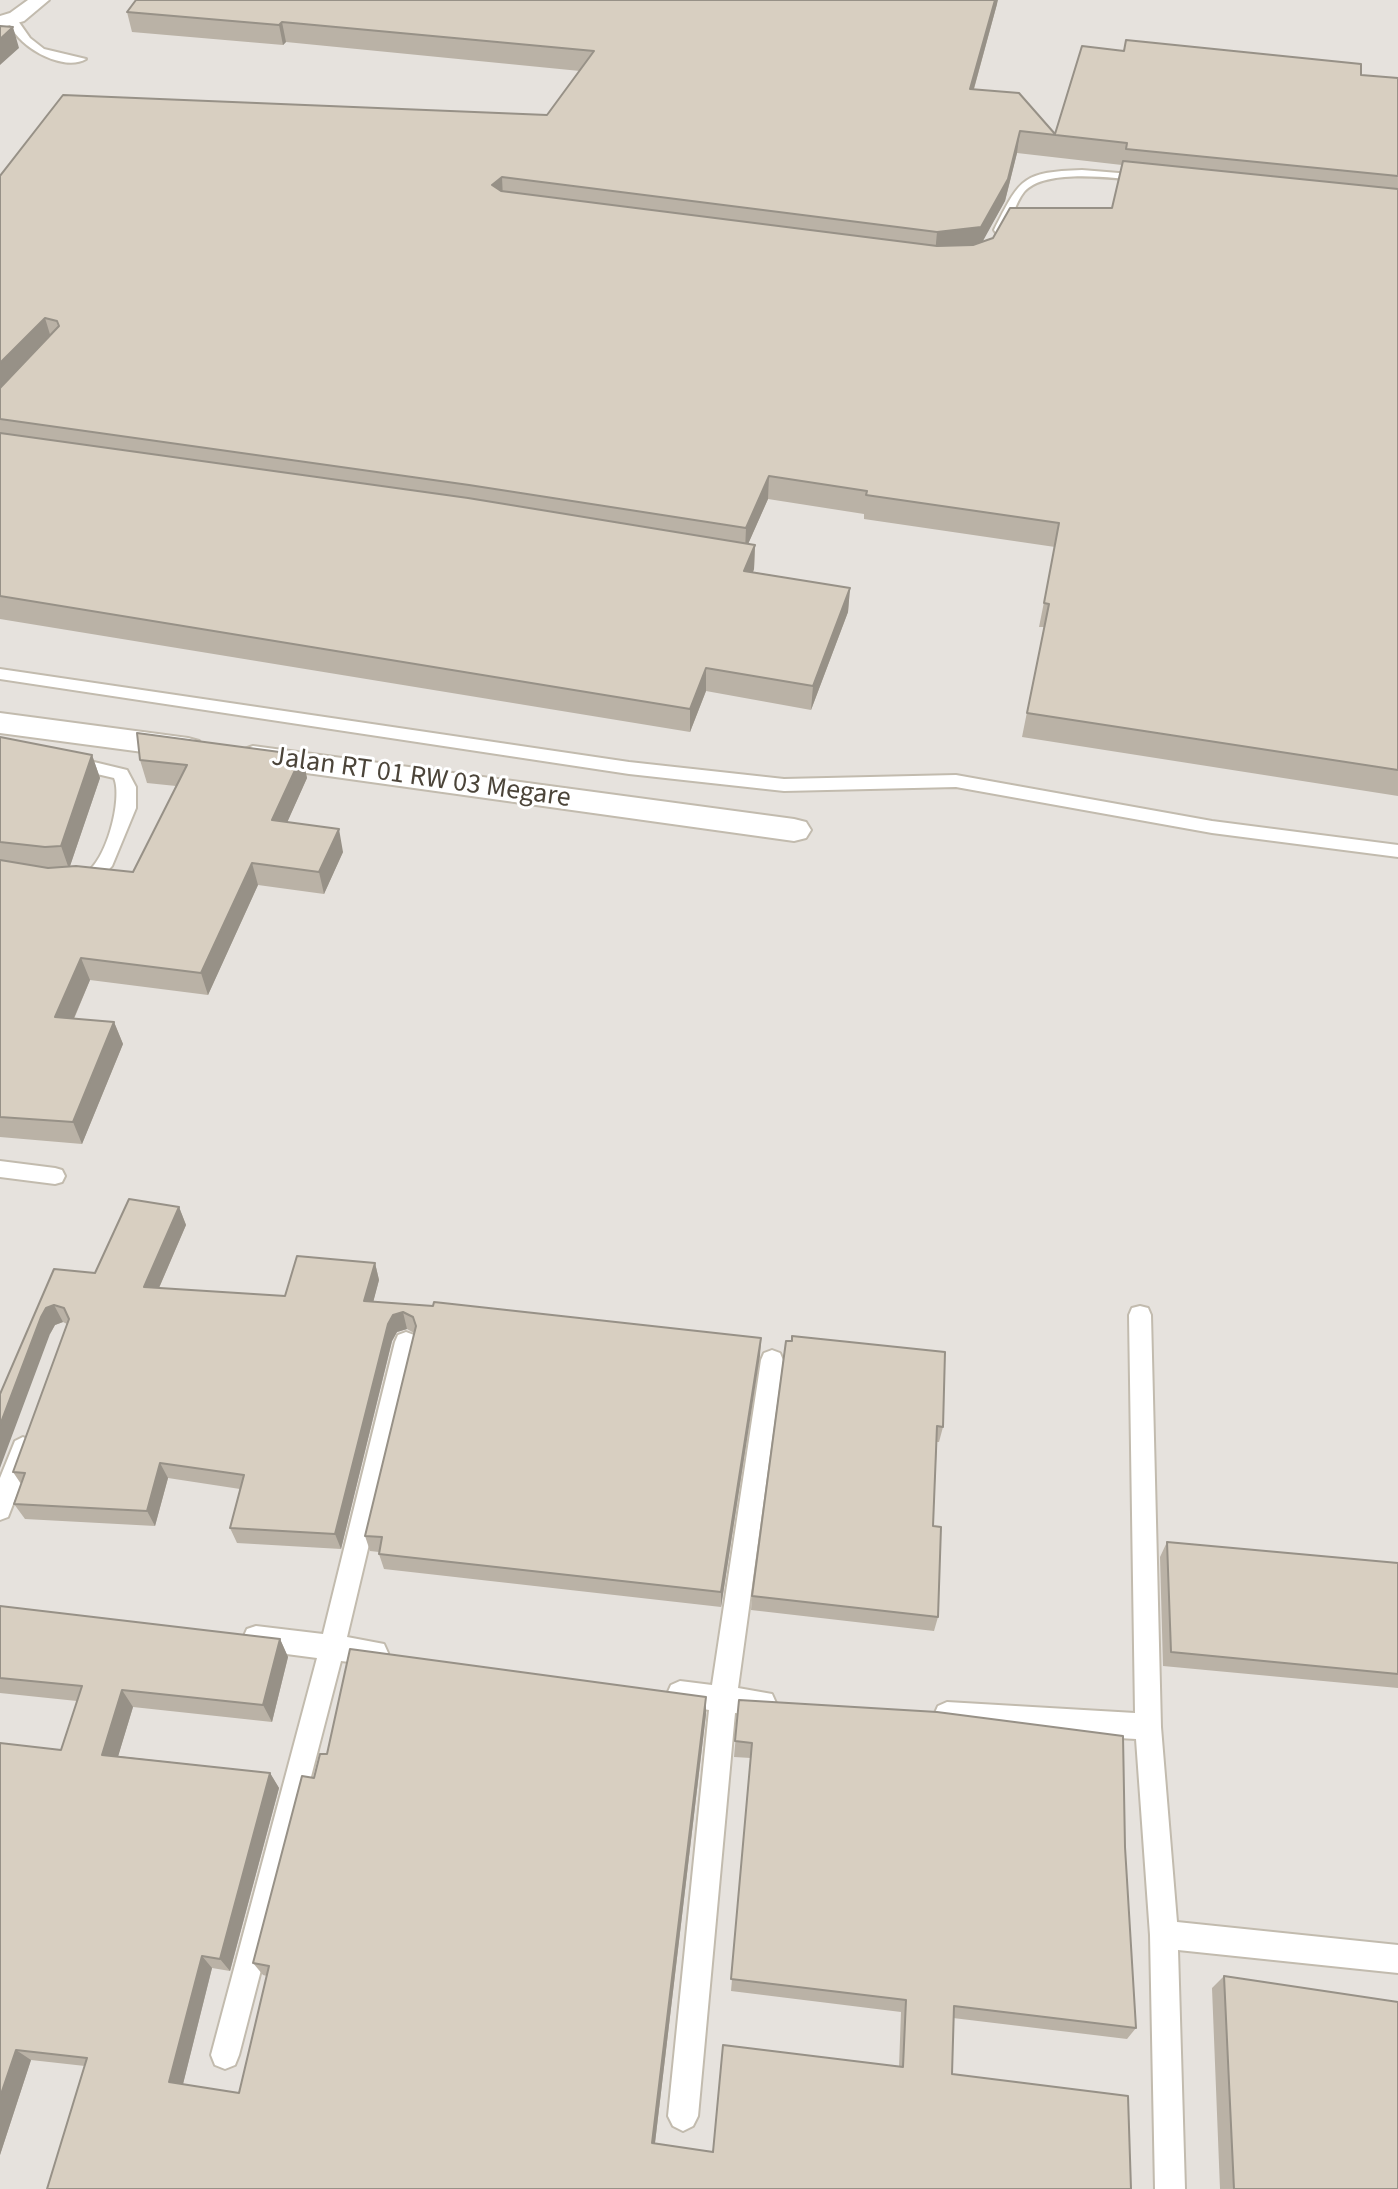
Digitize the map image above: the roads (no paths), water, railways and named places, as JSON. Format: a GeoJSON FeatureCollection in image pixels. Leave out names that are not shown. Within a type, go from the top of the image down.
{"type":"FeatureCollection","features":[{"type":"Feature","properties":{"kind":"street"},"geometry":{"type":"LineString","coordinates":[[6,21],[40,0]]}},
{"type":"Feature","properties":{"kind":"street","name":"Jalan RT 01 RW 03 Megare"},"geometry":{"type":"LineString","coordinates":[[0,723],[794,830]]}},
{"type":"Feature","properties":{"kind":"lane"},"geometry":{"type":"LineString","coordinates":[[6,21],[39,53],[81,59]]}},
{"type":"Feature","properties":{"kind":"lane"},"geometry":{"type":"LineString","coordinates":[[992,242],[1022,187],[1035,181],[1080,175],[1161,180]]}},
{"type":"Feature","properties":{"kind":"lane"},"geometry":{"type":"LineString","coordinates":[[0,674],[629,768],[784,785],[956,781],[1212,827],[1398,851]]}},
{"type":"Feature","properties":{"kind":"lane"},"geometry":{"type":"LineString","coordinates":[[56,760],[121,774],[127,787],[127,808],[103,866],[91,878],[76,881],[61,879]]}},
{"type":"Feature","properties":{"kind":"lane"},"geometry":{"type":"LineString","coordinates":[[0,1169],[55,1176]]}},
{"type":"Feature","properties":{"kind":"lane"},"geometry":{"type":"LineString","coordinates":[[1140,1315],[1148,1727],[1164,1935],[1170,2189]]}},
{"type":"Feature","properties":{"kind":"lane"},"geometry":{"type":"LineString","coordinates":[[225,2055],[332,1647],[406,1342]]}},
{"type":"Feature","properties":{"kind":"lane"},"geometry":{"type":"LineString","coordinates":[[683,2116],[723,1700],[772,1360]]}},
{"type":"Feature","properties":{"kind":"lane"},"geometry":{"type":"LineString","coordinates":[[0,1509],[32,1422]]}},
{"type":"Feature","properties":{"kind":"lane"},"geometry":{"type":"LineString","coordinates":[[226,1634],[395,1655]]}},
{"type":"Feature","properties":{"kind":"lane"},"geometry":{"type":"LineString","coordinates":[[660,1692],[784,1704]]}},
{"type":"Feature","properties":{"kind":"lane"},"geometry":{"type":"LineString","coordinates":[[922,1714],[1148,1727]]}},
{"type":"Feature","properties":{"kind":"lane"},"geometry":{"type":"LineString","coordinates":[[1164,1935],[1398,1959]]}}]}
